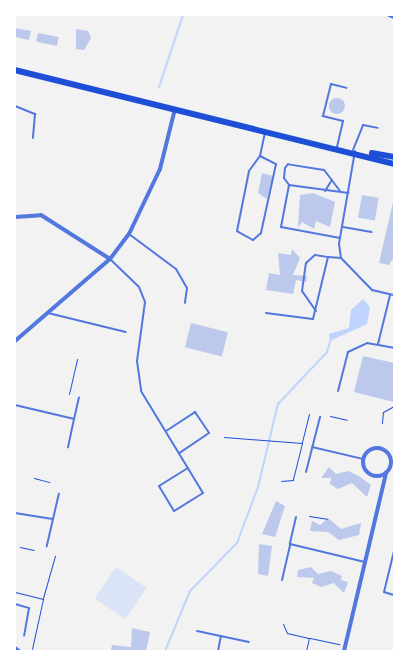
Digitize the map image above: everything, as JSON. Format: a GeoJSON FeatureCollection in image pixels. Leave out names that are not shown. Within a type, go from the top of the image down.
{"type":"FeatureCollection","features":[{"type":"Feature","properties":{"kind":"main road"},"geometry":{"type":"LineString","coordinates":[[15,70],[337,146],[394,164]]}},
{"type":"Feature","properties":{"kind":"main road"},"geometry":{"type":"LineString","coordinates":[[354,151],[394,156]]}},
{"type":"Feature","properties":{"kind":"street"},"geometry":{"type":"LineString","coordinates":[[389,15],[394,17]]}},
{"type":"Feature","properties":{"kind":"street"},"geometry":{"type":"LineString","coordinates":[[15,341],[110,259],[129,234],[160,169],[174,109]]}},
{"type":"Feature","properties":{"kind":"street"},"geometry":{"type":"LineString","coordinates":[[15,217],[31,214],[51,219],[110,259]]}},
{"type":"Feature","properties":{"kind":"street"},"geometry":{"type":"LineString","coordinates":[[344,651],[386,473],[391,461],[385,450],[372,449],[363,459],[372,475],[386,473]]}},
{"type":"Feature","properties":{"kind":"street"},"geometry":{"type":"LineString","coordinates":[[15,648],[19,651]]}},
{"type":"Feature","properties":{"kind":"lane"},"geometry":{"type":"LineString","coordinates":[[337,146],[343,121],[323,116],[331,84],[347,88]]}},
{"type":"Feature","properties":{"kind":"lane"},"geometry":{"type":"LineString","coordinates":[[15,106],[35,114],[32,138]]}},
{"type":"Feature","properties":{"kind":"lane"},"geometry":{"type":"LineString","coordinates":[[378,128],[363,125],[354,151],[340,238],[341,258],[372,290],[394,295]]}},
{"type":"Feature","properties":{"kind":"lane"},"geometry":{"type":"LineString","coordinates":[[260,156],[276,164],[261,233],[253,240],[237,231],[250,171],[260,156],[266,130]]}},
{"type":"Feature","properties":{"kind":"lane"},"geometry":{"type":"LineString","coordinates":[[340,191],[324,170],[288,164],[284,178],[290,185],[348,193]]}},
{"type":"Feature","properties":{"kind":"lane"},"geometry":{"type":"LineString","coordinates":[[325,191],[332,180]]}},
{"type":"Feature","properties":{"kind":"lane"},"geometry":{"type":"LineString","coordinates":[[290,185],[281,227],[340,238]]}},
{"type":"Feature","properties":{"kind":"lane"},"geometry":{"type":"LineString","coordinates":[[342,227],[372,232]]}},
{"type":"Feature","properties":{"kind":"lane"},"geometry":{"type":"LineString","coordinates":[[129,234],[176,269],[187,288],[185,304]]}},
{"type":"Feature","properties":{"kind":"lane"},"geometry":{"type":"LineString","coordinates":[[316,311],[302,291],[306,263],[315,255],[341,258]]}},
{"type":"Feature","properties":{"kind":"lane"},"geometry":{"type":"LineString","coordinates":[[266,313],[309,321],[316,311],[328,258]]}},
{"type":"Feature","properties":{"kind":"lane"},"geometry":{"type":"LineString","coordinates":[[110,259],[138,287],[145,302],[137,377],[203,493],[174,511],[158,486],[188,468]]}},
{"type":"Feature","properties":{"kind":"lane"},"geometry":{"type":"LineString","coordinates":[[378,344],[390,294]]}},
{"type":"Feature","properties":{"kind":"lane"},"geometry":{"type":"LineString","coordinates":[[46,313],[126,332]]}},
{"type":"Feature","properties":{"kind":"lane"},"geometry":{"type":"LineString","coordinates":[[338,391],[348,352],[367,343],[394,348]]}},
{"type":"Feature","properties":{"kind":"lane"},"geometry":{"type":"LineString","coordinates":[[68,447],[79,398]]}},
{"type":"Feature","properties":{"kind":"lane"},"geometry":{"type":"LineString","coordinates":[[15,405],[74,419]]}},
{"type":"Feature","properties":{"kind":"lane"},"geometry":{"type":"LineString","coordinates":[[166,431],[195,412],[209,433],[179,453]]}},
{"type":"Feature","properties":{"kind":"lane"},"geometry":{"type":"LineString","coordinates":[[306,472],[320,417]]}},
{"type":"Feature","properties":{"kind":"lane"},"geometry":{"type":"LineString","coordinates":[[312,447],[363,459]]}},
{"type":"Feature","properties":{"kind":"lane"},"geometry":{"type":"LineString","coordinates":[[47,546],[58,494]]}},
{"type":"Feature","properties":{"kind":"lane"},"geometry":{"type":"LineString","coordinates":[[15,513],[53,519]]}},
{"type":"Feature","properties":{"kind":"lane"},"geometry":{"type":"LineString","coordinates":[[282,580],[296,517]]}},
{"type":"Feature","properties":{"kind":"lane"},"geometry":{"type":"LineString","coordinates":[[290,544],[365,562]]}},
{"type":"Feature","properties":{"kind":"lane"},"geometry":{"type":"LineString","coordinates":[[394,551],[384,592],[394,594]]}},
{"type":"Feature","properties":{"kind":"lane"},"geometry":{"type":"LineString","coordinates":[[15,604],[29,608],[24,636]]}},
{"type":"Feature","properties":{"kind":"lane"},"geometry":{"type":"LineString","coordinates":[[197,631],[249,642]]}},
{"type":"Feature","properties":{"kind":"lane"},"geometry":{"type":"LineString","coordinates":[[218,651],[221,636]]}},
{"type":"Feature","properties":{"kind":"path"},"geometry":{"type":"LineString","coordinates":[[69,394],[77,359]]}},
{"type":"Feature","properties":{"kind":"path"},"geometry":{"type":"LineString","coordinates":[[382,423],[383,412],[394,406]]}},
{"type":"Feature","properties":{"kind":"path"},"geometry":{"type":"LineString","coordinates":[[281,482],[293,480],[309,414]]}},
{"type":"Feature","properties":{"kind":"path"},"geometry":{"type":"LineString","coordinates":[[330,416],[347,420]]}},
{"type":"Feature","properties":{"kind":"path"},"geometry":{"type":"LineString","coordinates":[[224,437],[280,444],[281,439],[302,443]]}},
{"type":"Feature","properties":{"kind":"path"},"geometry":{"type":"LineString","coordinates":[[34,478],[49,482]]}},
{"type":"Feature","properties":{"kind":"path"},"geometry":{"type":"LineString","coordinates":[[309,516],[327,519]]}},
{"type":"Feature","properties":{"kind":"path"},"geometry":{"type":"LineString","coordinates":[[20,547],[34,550]]}},
{"type":"Feature","properties":{"kind":"path"},"geometry":{"type":"LineString","coordinates":[[32,649],[55,556]]}},
{"type":"Feature","properties":{"kind":"path"},"geometry":{"type":"LineString","coordinates":[[15,592],[43,599]]}},
{"type":"Feature","properties":{"kind":"path"},"geometry":{"type":"LineString","coordinates":[[282,624],[286,632],[339,644]]}},
{"type":"Feature","properties":{"kind":"path"},"geometry":{"type":"LineString","coordinates":[[306,651],[309,638]]}},
{"type":"Feature","properties":{"kind":"shaded area"},"geometry":{"type":"Polygon","coordinates":[[[116,567],[147,588],[125,619],[95,599],[116,567]]]}},
{"type":"Feature","properties":{"kind":"water"},"geometry":{"type":"Polygon","coordinates":[[[363,299],[370,307],[367,324],[330,341],[329,334],[349,328],[351,310],[363,299]]]}},
{"type":"Feature","properties":{"kind":"building"},"geometry":{"type":"Polygon","coordinates":[[[15,28],[31,31],[29,40],[15,37],[15,28]]]}},
{"type":"Feature","properties":{"kind":"building"},"geometry":{"type":"Polygon","coordinates":[[[76,29],[88,31],[91,38],[84,50],[76,49],[76,29]]]}},
{"type":"Feature","properties":{"kind":"building"},"geometry":{"type":"Polygon","coordinates":[[[38,33],[59,37],[57,46],[36,42],[38,33]]]}},
{"type":"Feature","properties":{"kind":"building"},"geometry":{"type":"Polygon","coordinates":[[[337,98],[343,100],[345,106],[343,112],[337,114],[331,112],[329,106],[331,100],[337,98]]]}},
{"type":"Feature","properties":{"kind":"building"},"geometry":{"type":"Polygon","coordinates":[[[262,173],[273,176],[267,199],[258,193],[262,173]]]}},
{"type":"Feature","properties":{"kind":"building"},"geometry":{"type":"Polygon","coordinates":[[[313,193],[335,202],[330,227],[316,221],[314,229],[302,222],[298,228],[300,195],[313,193]]]}},
{"type":"Feature","properties":{"kind":"building"},"geometry":{"type":"Polygon","coordinates":[[[362,195],[379,198],[375,221],[358,218],[362,195]]]}},
{"type":"Feature","properties":{"kind":"building"},"geometry":{"type":"Polygon","coordinates":[[[393,202],[394,257],[389,265],[379,263],[393,202]]]}},
{"type":"Feature","properties":{"kind":"building"},"geometry":{"type":"Polygon","coordinates":[[[292,249],[300,258],[293,275],[307,276],[306,282],[296,280],[293,294],[266,290],[269,273],[280,275],[278,253],[291,255],[292,249]]]}},
{"type":"Feature","properties":{"kind":"building"},"geometry":{"type":"Polygon","coordinates":[[[191,323],[228,332],[222,356],[185,347],[191,323]]]}},
{"type":"Feature","properties":{"kind":"building"},"geometry":{"type":"Polygon","coordinates":[[[363,356],[394,363],[394,402],[354,392],[363,356]]]}},
{"type":"Feature","properties":{"kind":"building"},"geometry":{"type":"Polygon","coordinates":[[[329,467],[336,474],[348,471],[371,485],[367,497],[352,483],[338,489],[330,484],[331,478],[321,478],[329,467]]]}},
{"type":"Feature","properties":{"kind":"building"},"geometry":{"type":"Polygon","coordinates":[[[276,501],[285,506],[275,537],[262,534],[276,501]]]}},
{"type":"Feature","properties":{"kind":"building"},"geometry":{"type":"Polygon","coordinates":[[[328,518],[341,529],[361,523],[359,535],[339,540],[328,532],[310,531],[312,521],[320,525],[328,518]]]}},
{"type":"Feature","properties":{"kind":"building"},"geometry":{"type":"Polygon","coordinates":[[[259,544],[272,546],[268,576],[258,574],[259,544]]]}},
{"type":"Feature","properties":{"kind":"building"},"geometry":{"type":"Polygon","coordinates":[[[311,567],[318,574],[331,571],[342,576],[341,580],[348,582],[344,593],[334,583],[321,587],[312,583],[314,578],[297,577],[298,570],[311,567]]]}},
{"type":"Feature","properties":{"kind":"building"},"geometry":{"type":"Polygon","coordinates":[[[132,628],[150,632],[146,651],[111,650],[112,645],[131,647],[132,628]]]}},
{"type":"Feature","properties":{"kind":"waterway"},"geometry":{"type":"LineString","coordinates":[[159,87],[183,15]]}},
{"type":"Feature","properties":{"kind":"waterway"},"geometry":{"type":"LineString","coordinates":[[165,651],[190,591],[237,543],[258,487],[278,404],[327,352],[331,339]]}}]}
